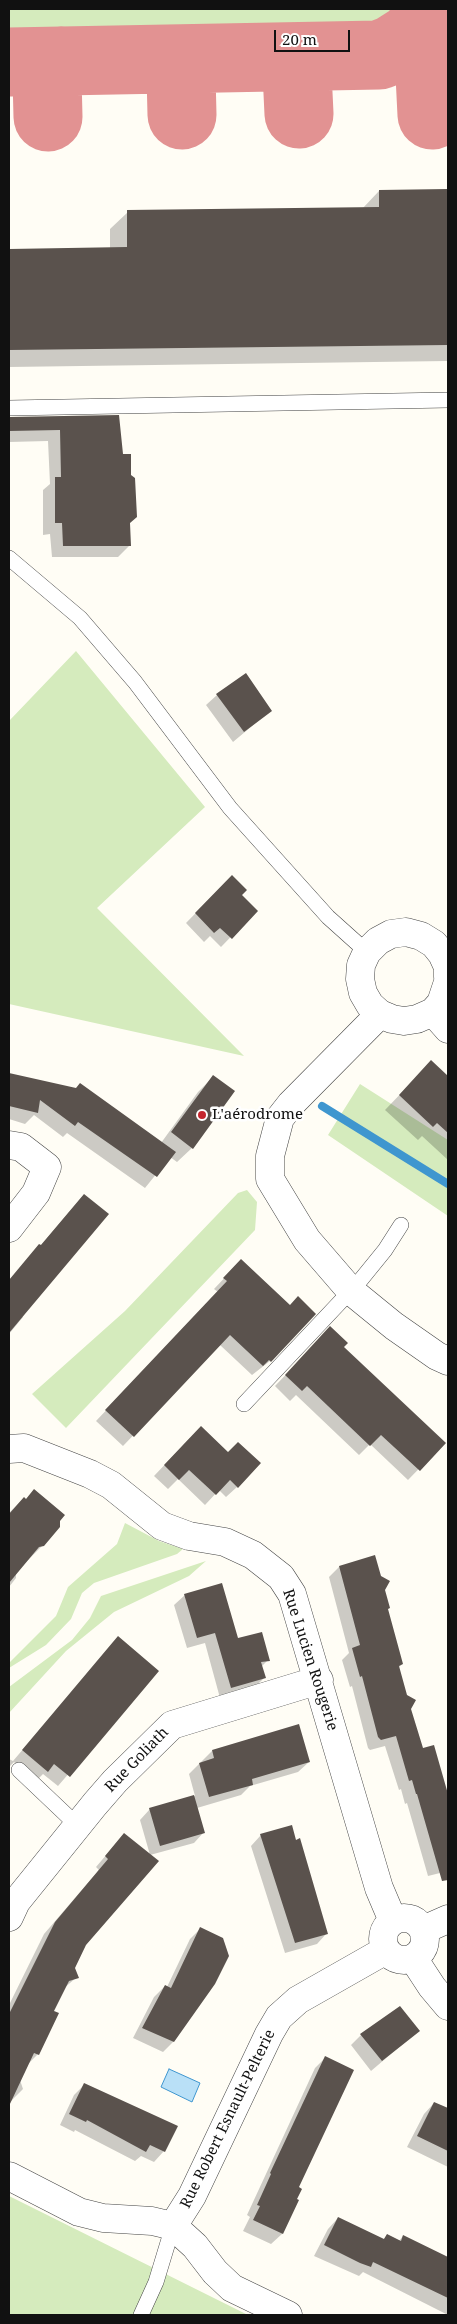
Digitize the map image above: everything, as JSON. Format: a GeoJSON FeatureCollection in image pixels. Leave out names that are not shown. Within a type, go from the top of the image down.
{"type":"FeatureCollection","features":[{"type":"Feature","properties":{"kind":"street"},"geometry":{"type":"LineString","coordinates":[[448,977],[448,967],[442,954],[441,936],[421,936],[406,932],[392,934],[378,941],[368,952],[361,965],[360,978],[363,993],[370,1005],[380,1014],[404,1021],[417,1019],[441,1020],[441,1004],[448,982]]}},
{"type":"Feature","properties":{"kind":"street"},"geometry":{"type":"LineString","coordinates":[[380,1014],[291,1104],[280,1118],[270,1156],[270,1179],[288,1212],[307,1240],[351,1291],[394,1326],[437,1356],[448,1361]]}},
{"type":"Feature","properties":{"kind":"street"},"geometry":{"type":"LineString","coordinates":[[9,1144],[21,1147],[47,1167],[36,1193],[9,1228]]}},
{"type":"Feature","properties":{"kind":"street","name":"Rue Lucien Rougerie"},"geometry":{"type":"LineString","coordinates":[[9,1449],[24,1448],[111,1485],[162,1526],[189,1536],[225,1542],[253,1555],[281,1577],[292,1594],[379,1888],[393,1921]]}},
{"type":"Feature","properties":{"kind":"street","name":"Rue Goliath"},"geometry":{"type":"LineString","coordinates":[[9,1917],[16,1902],[95,1804],[115,1781],[172,1725],[319,1680]]}},
{"type":"Feature","properties":{"kind":"street"},"geometry":{"type":"LineString","coordinates":[[406,1918],[414,1920],[423,1930],[425,1941],[423,1949],[413,1958],[402,1961],[394,1958],[386,1950],[382,1938],[385,1930],[393,1921],[406,1918]]}},
{"type":"Feature","properties":{"kind":"street"},"geometry":{"type":"LineString","coordinates":[[423,1930],[448,1919]]}},
{"type":"Feature","properties":{"kind":"street","name":"Rue Robert Esnault-Pelterie"},"geometry":{"type":"LineString","coordinates":[[173,2226],[192,2196],[269,2034],[280,2017],[298,2000],[386,1950]]}},
{"type":"Feature","properties":{"kind":"street"},"geometry":{"type":"LineString","coordinates":[[413,1958],[432,1988],[448,2006]]}},
{"type":"Feature","properties":{"kind":"street"},"geometry":{"type":"LineString","coordinates":[[9,2176],[79,2212],[103,2218],[152,2221],[173,2226],[196,2246],[215,2272],[232,2288],[288,2315]]}},
{"type":"Feature","properties":{"kind":"lane"},"geometry":{"type":"LineString","coordinates":[[9,408],[448,400]]}},
{"type":"Feature","properties":{"kind":"lane"},"geometry":{"type":"LineString","coordinates":[[9,558],[80,618],[135,682],[230,808],[328,917],[368,952]]}},
{"type":"Feature","properties":{"kind":"lane"},"geometry":{"type":"LineString","coordinates":[[244,1404],[351,1291],[385,1250],[401,1225]]}},
{"type":"Feature","properties":{"kind":"lane"},"geometry":{"type":"LineString","coordinates":[[19,1770],[78,1826]]}},
{"type":"Feature","properties":{"kind":"lane"},"geometry":{"type":"LineString","coordinates":[[141,2315],[156,2282],[173,2226]]}},
{"type":"Feature","properties":{"kind":"green space"},"geometry":{"type":"Polygon","coordinates":[[[9,9],[410,9],[391,26],[374,36],[354,41],[9,45],[9,9]]]}},
{"type":"Feature","properties":{"kind":"green space"},"geometry":{"type":"Polygon","coordinates":[[[76,651],[205,807],[97,908],[244,1056],[9,1004],[9,721],[76,651]]]}},
{"type":"Feature","properties":{"kind":"green space"},"geometry":{"type":"Polygon","coordinates":[[[360,1084],[448,1140],[448,1216],[328,1135],[360,1084]]]}},
{"type":"Feature","properties":{"kind":"green space"},"geometry":{"type":"Polygon","coordinates":[[[247,1190],[257,1202],[255,1230],[66,1428],[32,1394],[125,1311],[238,1193],[247,1190]]]}},
{"type":"Feature","properties":{"kind":"green space"},"geometry":{"type":"Polygon","coordinates":[[[125,1523],[159,1541],[183,1549],[177,1554],[94,1583],[82,1593],[71,1619],[46,1645],[9,1668],[9,1663],[56,1616],[68,1587],[117,1544],[125,1523]]]}},
{"type":"Feature","properties":{"kind":"green space"},"geometry":{"type":"Polygon","coordinates":[[[206,1561],[189,1576],[114,1612],[66,1651],[9,1713],[9,1687],[72,1640],[90,1618],[101,1596],[206,1561]]]}},
{"type":"Feature","properties":{"kind":"green space"},"geometry":{"type":"Polygon","coordinates":[[[9,2196],[248,2315],[9,2315],[9,2196]]]}},
{"type":"Feature","properties":{"kind":"water"},"geometry":{"type":"Polygon","coordinates":[[[169,2069],[200,2083],[192,2102],[161,2087],[169,2069]]]}},
{"type":"Feature","properties":{"kind":"building"},"geometry":{"type":"Polygon","coordinates":[[[448,189],[448,345],[9,350],[9,249],[127,247],[127,210],[379,207],[379,190],[448,189]]]}},
{"type":"Feature","properties":{"kind":"building"},"geometry":{"type":"Polygon","coordinates":[[[119,415],[123,454],[131,454],[131,475],[135,478],[137,517],[130,523],[131,546],[63,546],[62,523],[55,523],[55,477],[61,477],[60,430],[9,431],[9,417],[119,415]]]}},
{"type":"Feature","properties":{"kind":"building"},"geometry":{"type":"Polygon","coordinates":[[[246,673],[272,711],[244,732],[216,694],[246,673]]]}},
{"type":"Feature","properties":{"kind":"building"},"geometry":{"type":"Polygon","coordinates":[[[232,875],[247,890],[242,895],[258,911],[232,939],[220,928],[214,933],[195,913],[232,875]]]}},
{"type":"Feature","properties":{"kind":"building"},"geometry":{"type":"Polygon","coordinates":[[[431,1060],[448,1076],[448,1133],[437,1123],[433,1127],[399,1095],[431,1060]]]}},
{"type":"Feature","properties":{"kind":"building"},"geometry":{"type":"Polygon","coordinates":[[[9,1073],[76,1088],[80,1083],[176,1152],[157,1177],[78,1122],[75,1126],[40,1100],[38,1113],[9,1106],[9,1073]]]}},
{"type":"Feature","properties":{"kind":"building"},"geometry":{"type":"Polygon","coordinates":[[[213,1075],[235,1091],[193,1149],[171,1132],[213,1075]]]}},
{"type":"Feature","properties":{"kind":"building"},"geometry":{"type":"Polygon","coordinates":[[[84,1194],[109,1214],[9,1333],[9,1280],[84,1194]]]}},
{"type":"Feature","properties":{"kind":"building"},"geometry":{"type":"Polygon","coordinates":[[[241,1259],[290,1305],[298,1296],[316,1314],[271,1362],[269,1360],[263,1366],[230,1335],[134,1437],[105,1410],[227,1281],[223,1278],[241,1259]]]}},
{"type":"Feature","properties":{"kind":"building"},"geometry":{"type":"Polygon","coordinates":[[[330,1326],[348,1343],[344,1347],[446,1443],[420,1471],[381,1435],[370,1446],[307,1386],[302,1391],[285,1375],[330,1326]]]}},
{"type":"Feature","properties":{"kind":"building"},"geometry":{"type":"Polygon","coordinates":[[[201,1426],[228,1452],[238,1442],[261,1463],[238,1488],[230,1480],[216,1495],[189,1470],[179,1480],[164,1465],[201,1426]]]}},
{"type":"Feature","properties":{"kind":"building"},"geometry":{"type":"Polygon","coordinates":[[[34,1489],[65,1515],[60,1521],[60,1527],[44,1546],[39,1547],[9,1583],[9,1514],[34,1489]]]}},
{"type":"Feature","properties":{"kind":"building"},"geometry":{"type":"Polygon","coordinates":[[[375,1555],[381,1576],[390,1581],[385,1590],[390,1608],[388,1609],[403,1664],[399,1666],[407,1695],[416,1700],[411,1709],[423,1748],[434,1745],[448,1794],[448,1880],[442,1881],[417,1794],[412,1780],[409,1781],[396,1736],[381,1740],[378,1737],[362,1676],[360,1677],[352,1648],[360,1645],[339,1566],[375,1555]]]}},
{"type":"Feature","properties":{"kind":"building"},"geometry":{"type":"Polygon","coordinates":[[[222,1583],[238,1638],[262,1632],[270,1661],[261,1662],[266,1678],[231,1688],[215,1633],[197,1638],[184,1594],[222,1583]]]}},
{"type":"Feature","properties":{"kind":"building"},"geometry":{"type":"Polygon","coordinates":[[[118,1636],[159,1671],[70,1777],[54,1764],[48,1772],[22,1750],[118,1636]]]}},
{"type":"Feature","properties":{"kind":"building"},"geometry":{"type":"Polygon","coordinates":[[[299,1724],[310,1762],[252,1779],[253,1785],[209,1797],[199,1763],[214,1758],[212,1750],[299,1724]]]}},
{"type":"Feature","properties":{"kind":"building"},"geometry":{"type":"Polygon","coordinates":[[[194,1795],[205,1833],[160,1846],[149,1808],[194,1795]]]}},
{"type":"Feature","properties":{"kind":"building"},"geometry":{"type":"Polygon","coordinates":[[[292,1825],[296,1840],[300,1838],[328,1934],[295,1943],[260,1834],[292,1825]]]}},
{"type":"Feature","properties":{"kind":"building"},"geometry":{"type":"Polygon","coordinates":[[[124,1833],[159,1861],[86,1945],[75,1968],[79,1978],[69,1981],[54,2011],[59,2013],[39,2055],[34,2053],[9,2106],[9,2014],[55,1922],[108,1859],[105,1856],[124,1833]]]}},
{"type":"Feature","properties":{"kind":"building"},"geometry":{"type":"Polygon","coordinates":[[[200,1927],[223,1938],[229,1956],[215,1984],[174,2042],[142,2028],[165,1985],[171,1988],[200,1927]]]}},
{"type":"Feature","properties":{"kind":"building"},"geometry":{"type":"Polygon","coordinates":[[[400,2006],[420,2031],[382,2061],[360,2034],[400,2006]]]}},
{"type":"Feature","properties":{"kind":"building"},"geometry":{"type":"Polygon","coordinates":[[[325,2056],[354,2070],[299,2187],[302,2189],[297,2199],[299,2200],[283,2234],[253,2220],[260,2206],[257,2205],[270,2173],[325,2056]]]}},
{"type":"Feature","properties":{"kind":"building"},"geometry":{"type":"Polygon","coordinates":[[[84,2083],[178,2126],[165,2152],[150,2145],[146,2152],[87,2120],[86,2122],[69,2114],[84,2083]]]}},
{"type":"Feature","properties":{"kind":"building"},"geometry":{"type":"Polygon","coordinates":[[[434,2102],[448,2108],[448,2151],[417,2136],[434,2102]]]}},
{"type":"Feature","properties":{"kind":"building"},"geometry":{"type":"Polygon","coordinates":[[[338,2217],[384,2239],[387,2234],[401,2241],[403,2235],[448,2257],[448,2298],[373,2262],[371,2267],[324,2245],[338,2217]]]}},
{"type":"Feature","properties":{"kind":"waterway"},"geometry":{"type":"LineString","coordinates":[[322,1106],[448,1184]]}},
{"type":"Feature","properties":{"kind":"taxiway"},"geometry":{"type":"LineString","coordinates":[[9,62],[379,55],[392,50],[414,36],[432,9]]}},
{"type":"Feature","properties":{"kind":"taxiway"},"geometry":{"type":"LineString","coordinates":[[432,115],[430,75],[436,9]]}},
{"type":"Feature","properties":{"kind":"taxiway"},"geometry":{"type":"LineString","coordinates":[[299,114],[297,72],[304,61],[311,57]]}},
{"type":"Feature","properties":{"kind":"taxiway"},"geometry":{"type":"LineString","coordinates":[[182,115],[181,74],[183,68],[193,59]]}},
{"type":"Feature","properties":{"kind":"taxiway"},"geometry":{"type":"LineString","coordinates":[[48,117],[47,77],[52,67],[61,61]]}},
{"type":"Feature","properties":{"kind":"place","name":"L'aérodrome"},"geometry":{"type":"Point","coordinates":[202,1115]}}]}
